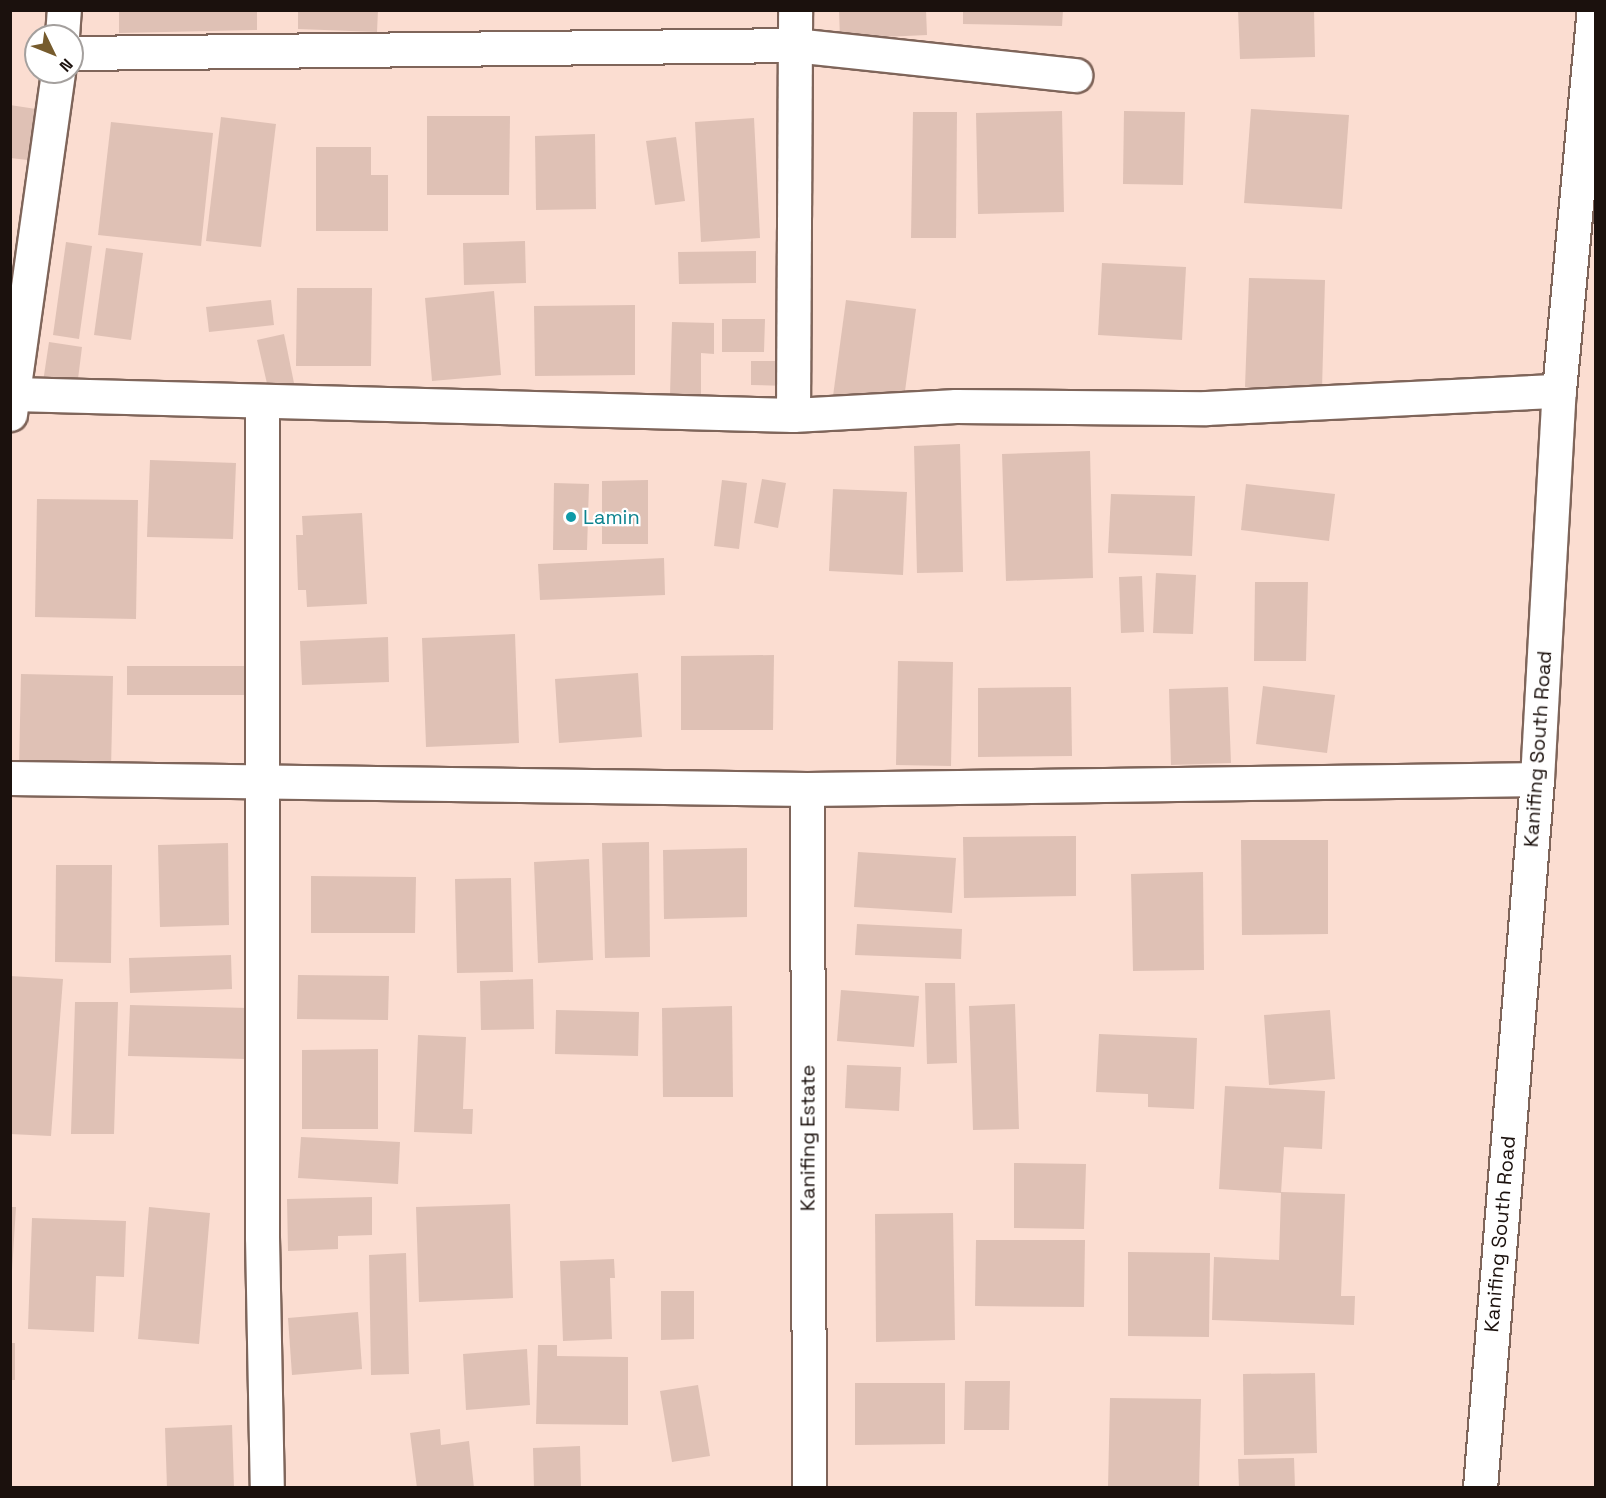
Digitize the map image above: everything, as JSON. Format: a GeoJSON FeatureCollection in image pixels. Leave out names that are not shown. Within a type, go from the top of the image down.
{"type":"FeatureCollection","features":[{"type":"Feature","properties":{"kind":"street"},"geometry":{"type":"LineString","coordinates":[[793,415],[795,10]]}},
{"type":"Feature","properties":{"kind":"street","name":"Kanifing South Road"},"geometry":{"type":"LineString","coordinates":[[1480,1488],[1537,779],[1559,391],[1594,10]]}},
{"type":"Feature","properties":{"kind":"street"},"geometry":{"type":"LineString","coordinates":[[84,53],[794,45],[1075,75]]}},
{"type":"Feature","properties":{"kind":"street"},"geometry":{"type":"LineString","coordinates":[[56,84],[12,404],[262,401],[793,415],[956,406],[1206,408],[1559,391]]}},
{"type":"Feature","properties":{"kind":"street"},"geometry":{"type":"LineString","coordinates":[[262,401],[262,1236],[267,1488]]}},
{"type":"Feature","properties":{"kind":"street"},"geometry":{"type":"LineString","coordinates":[[10,778],[807,789],[1537,779]]}},
{"type":"Feature","properties":{"kind":"street","name":"Kanifing Estate"},"geometry":{"type":"LineString","coordinates":[[807,789],[808,1488]]}},
{"type":"Feature","properties":{"kind":"building"},"geometry":{"type":"Polygon","coordinates":[[[119,10],[257,10],[257,30],[119,33],[119,10]]]}},
{"type":"Feature","properties":{"kind":"building"},"geometry":{"type":"Polygon","coordinates":[[[298,10],[378,10],[377,32],[298,29],[298,10]]]}},
{"type":"Feature","properties":{"kind":"building"},"geometry":{"type":"Polygon","coordinates":[[[839,10],[926,10],[927,35],[840,39],[839,10]]]}},
{"type":"Feature","properties":{"kind":"building"},"geometry":{"type":"Polygon","coordinates":[[[963,10],[1063,10],[1062,26],[963,24],[963,10]]]}},
{"type":"Feature","properties":{"kind":"building"},"geometry":{"type":"Polygon","coordinates":[[[1238,10],[1314,10],[1315,57],[1240,59],[1238,10]]]}},
{"type":"Feature","properties":{"kind":"building"},"geometry":{"type":"Polygon","coordinates":[[[10,105],[36,109],[28,160],[10,158],[10,105]]]}},
{"type":"Feature","properties":{"kind":"building"},"geometry":{"type":"Polygon","coordinates":[[[1251,109],[1349,115],[1342,209],[1244,203],[1251,109]]]}},
{"type":"Feature","properties":{"kind":"building"},"geometry":{"type":"Polygon","coordinates":[[[1062,111],[1064,212],[978,214],[976,113],[1062,111]]]}},
{"type":"Feature","properties":{"kind":"building"},"geometry":{"type":"Polygon","coordinates":[[[1124,111],[1185,112],[1183,185],[1123,184],[1124,111]]]}},
{"type":"Feature","properties":{"kind":"building"},"geometry":{"type":"Polygon","coordinates":[[[913,112],[957,112],[956,238],[911,238],[913,112]]]}},
{"type":"Feature","properties":{"kind":"building"},"geometry":{"type":"Polygon","coordinates":[[[427,116],[510,116],[509,195],[427,195],[427,116]]]}},
{"type":"Feature","properties":{"kind":"building"},"geometry":{"type":"Polygon","coordinates":[[[221,117],[276,124],[261,247],[206,241],[221,117]]]}},
{"type":"Feature","properties":{"kind":"building"},"geometry":{"type":"Polygon","coordinates":[[[754,118],[760,238],[701,242],[695,122],[754,118]]]}},
{"type":"Feature","properties":{"kind":"building"},"geometry":{"type":"Polygon","coordinates":[[[111,122],[213,133],[201,246],[98,235],[111,122]]]}},
{"type":"Feature","properties":{"kind":"building"},"geometry":{"type":"Polygon","coordinates":[[[595,134],[596,209],[536,210],[535,136],[595,134]]]}},
{"type":"Feature","properties":{"kind":"building"},"geometry":{"type":"Polygon","coordinates":[[[676,137],[685,201],[655,205],[646,141],[676,137]]]}},
{"type":"Feature","properties":{"kind":"building"},"geometry":{"type":"Polygon","coordinates":[[[316,147],[371,147],[371,175],[388,175],[388,231],[316,231],[316,147]]]}},
{"type":"Feature","properties":{"kind":"building"},"geometry":{"type":"Polygon","coordinates":[[[525,241],[526,283],[464,285],[463,243],[525,241]]]}},
{"type":"Feature","properties":{"kind":"building"},"geometry":{"type":"Polygon","coordinates":[[[66,242],[92,246],[79,339],[53,335],[66,242]]]}},
{"type":"Feature","properties":{"kind":"building"},"geometry":{"type":"Polygon","coordinates":[[[106,248],[143,253],[131,340],[94,335],[106,248]]]}},
{"type":"Feature","properties":{"kind":"building"},"geometry":{"type":"Polygon","coordinates":[[[756,251],[756,283],[679,284],[678,252],[756,251]]]}},
{"type":"Feature","properties":{"kind":"building"},"geometry":{"type":"Polygon","coordinates":[[[1102,263],[1186,267],[1182,340],[1098,335],[1102,263]]]}},
{"type":"Feature","properties":{"kind":"building"},"geometry":{"type":"Polygon","coordinates":[[[1249,278],[1325,280],[1322,389],[1245,387],[1249,278]]]}},
{"type":"Feature","properties":{"kind":"building"},"geometry":{"type":"Polygon","coordinates":[[[297,288],[372,288],[371,366],[296,366],[297,288]]]}},
{"type":"Feature","properties":{"kind":"building"},"geometry":{"type":"Polygon","coordinates":[[[494,291],[501,375],[432,381],[425,298],[494,291]]]}},
{"type":"Feature","properties":{"kind":"building"},"geometry":{"type":"Polygon","coordinates":[[[271,300],[274,325],[209,332],[206,307],[271,300]]]}},
{"type":"Feature","properties":{"kind":"building"},"geometry":{"type":"Polygon","coordinates":[[[846,300],[916,309],[903,406],[833,396],[846,300]]]}},
{"type":"Feature","properties":{"kind":"building"},"geometry":{"type":"Polygon","coordinates":[[[635,305],[635,375],[535,376],[534,306],[635,305]]]}},
{"type":"Feature","properties":{"kind":"building"},"geometry":{"type":"Polygon","coordinates":[[[722,319],[765,319],[764,352],[722,352],[722,319]]]}},
{"type":"Feature","properties":{"kind":"building"},"geometry":{"type":"Polygon","coordinates":[[[672,322],[714,323],[714,354],[701,353],[701,395],[670,395],[672,322]]]}},
{"type":"Feature","properties":{"kind":"building"},"geometry":{"type":"Polygon","coordinates":[[[284,334],[294,383],[268,388],[257,340],[284,334]]]}},
{"type":"Feature","properties":{"kind":"building"},"geometry":{"type":"Polygon","coordinates":[[[49,342],[82,347],[77,387],[43,382],[49,342]]]}},
{"type":"Feature","properties":{"kind":"building"},"geometry":{"type":"Polygon","coordinates":[[[751,361],[788,361],[787,386],[751,385],[751,361]]]}},
{"type":"Feature","properties":{"kind":"building"},"geometry":{"type":"Polygon","coordinates":[[[960,444],[963,572],[917,573],[914,446],[960,444]]]}},
{"type":"Feature","properties":{"kind":"building"},"geometry":{"type":"Polygon","coordinates":[[[1090,451],[1093,578],[1006,581],[1002,454],[1090,451]]]}},
{"type":"Feature","properties":{"kind":"building"},"geometry":{"type":"Polygon","coordinates":[[[150,460],[236,463],[233,539],[147,537],[150,460]]]}},
{"type":"Feature","properties":{"kind":"building"},"geometry":{"type":"Polygon","coordinates":[[[762,479],[786,483],[778,528],[754,523],[762,479]]]}},
{"type":"Feature","properties":{"kind":"building"},"geometry":{"type":"Polygon","coordinates":[[[648,480],[648,544],[602,544],[602,481],[648,480]]]}},
{"type":"Feature","properties":{"kind":"building"},"geometry":{"type":"Polygon","coordinates":[[[722,480],[747,483],[739,549],[714,546],[722,480]]]}},
{"type":"Feature","properties":{"kind":"building","name":"Lamin"},"geometry":{"type":"Polygon","coordinates":[[[554,483],[589,484],[587,550],[553,550],[554,483]]]}},
{"type":"Feature","properties":{"kind":"building"},"geometry":{"type":"Polygon","coordinates":[[[1246,484],[1335,494],[1329,541],[1241,530],[1246,484]]]}},
{"type":"Feature","properties":{"kind":"building"},"geometry":{"type":"Polygon","coordinates":[[[833,489],[907,492],[903,575],[829,571],[833,489]]]}},
{"type":"Feature","properties":{"kind":"building"},"geometry":{"type":"Polygon","coordinates":[[[1111,494],[1195,496],[1192,556],[1108,553],[1111,494]]]}},
{"type":"Feature","properties":{"kind":"building"},"geometry":{"type":"Polygon","coordinates":[[[37,499],[138,500],[136,619],[35,617],[37,499]]]}},
{"type":"Feature","properties":{"kind":"building"},"geometry":{"type":"Polygon","coordinates":[[[362,513],[367,604],[307,607],[306,590],[298,590],[296,535],[303,535],[302,516],[362,513]]]}},
{"type":"Feature","properties":{"kind":"building"},"geometry":{"type":"Polygon","coordinates":[[[664,558],[665,595],[540,600],[538,564],[664,558]]]}},
{"type":"Feature","properties":{"kind":"building"},"geometry":{"type":"Polygon","coordinates":[[[1156,573],[1196,575],[1193,634],[1153,633],[1156,573]]]}},
{"type":"Feature","properties":{"kind":"building"},"geometry":{"type":"Polygon","coordinates":[[[1142,576],[1144,632],[1121,633],[1119,577],[1142,576]]]}},
{"type":"Feature","properties":{"kind":"building"},"geometry":{"type":"Polygon","coordinates":[[[1255,582],[1308,582],[1306,661],[1254,661],[1255,582]]]}},
{"type":"Feature","properties":{"kind":"building"},"geometry":{"type":"Polygon","coordinates":[[[515,634],[519,743],[426,747],[422,638],[515,634]]]}},
{"type":"Feature","properties":{"kind":"building"},"geometry":{"type":"Polygon","coordinates":[[[388,637],[389,682],[302,685],[300,641],[388,637]]]}},
{"type":"Feature","properties":{"kind":"building"},"geometry":{"type":"Polygon","coordinates":[[[774,655],[773,730],[681,730],[681,656],[774,655]]]}},
{"type":"Feature","properties":{"kind":"building"},"geometry":{"type":"Polygon","coordinates":[[[898,661],[953,662],[951,766],[896,765],[898,661]]]}},
{"type":"Feature","properties":{"kind":"building"},"geometry":{"type":"Polygon","coordinates":[[[127,666],[254,666],[253,695],[127,695],[127,666]]]}},
{"type":"Feature","properties":{"kind":"building"},"geometry":{"type":"Polygon","coordinates":[[[638,673],[642,737],[559,743],[555,679],[638,673]]]}},
{"type":"Feature","properties":{"kind":"building"},"geometry":{"type":"Polygon","coordinates":[[[21,674],[113,676],[111,770],[19,769],[21,674]]]}},
{"type":"Feature","properties":{"kind":"building"},"geometry":{"type":"Polygon","coordinates":[[[1263,686],[1335,695],[1327,753],[1256,744],[1263,686]]]}},
{"type":"Feature","properties":{"kind":"building"},"geometry":{"type":"Polygon","coordinates":[[[1071,687],[1072,756],[978,757],[978,688],[1071,687]]]}},
{"type":"Feature","properties":{"kind":"building"},"geometry":{"type":"Polygon","coordinates":[[[1228,687],[1231,763],[1171,765],[1169,689],[1228,687]]]}},
{"type":"Feature","properties":{"kind":"building"},"geometry":{"type":"Polygon","coordinates":[[[1076,836],[1076,896],[964,898],[963,837],[1076,836]]]}},
{"type":"Feature","properties":{"kind":"building"},"geometry":{"type":"Polygon","coordinates":[[[1241,840],[1328,840],[1328,934],[1242,935],[1241,840]]]}},
{"type":"Feature","properties":{"kind":"building"},"geometry":{"type":"Polygon","coordinates":[[[649,842],[650,957],[605,958],[602,843],[649,842]]]}},
{"type":"Feature","properties":{"kind":"building"},"geometry":{"type":"Polygon","coordinates":[[[228,843],[229,925],[160,927],[158,845],[228,843]]]}},
{"type":"Feature","properties":{"kind":"building"},"geometry":{"type":"Polygon","coordinates":[[[747,848],[747,917],[664,919],[663,850],[747,848]]]}},
{"type":"Feature","properties":{"kind":"building"},"geometry":{"type":"Polygon","coordinates":[[[858,852],[956,858],[952,913],[854,907],[858,852]]]}},
{"type":"Feature","properties":{"kind":"building"},"geometry":{"type":"Polygon","coordinates":[[[589,859],[593,960],[538,963],[534,862],[589,859]]]}},
{"type":"Feature","properties":{"kind":"building"},"geometry":{"type":"Polygon","coordinates":[[[56,865],[112,865],[111,963],[55,962],[56,865]]]}},
{"type":"Feature","properties":{"kind":"building"},"geometry":{"type":"Polygon","coordinates":[[[1203,872],[1204,970],[1133,971],[1131,874],[1203,872]]]}},
{"type":"Feature","properties":{"kind":"building"},"geometry":{"type":"Polygon","coordinates":[[[311,876],[416,877],[415,933],[311,933],[311,876]]]}},
{"type":"Feature","properties":{"kind":"building"},"geometry":{"type":"Polygon","coordinates":[[[511,878],[513,972],[457,973],[455,879],[511,878]]]}},
{"type":"Feature","properties":{"kind":"building"},"geometry":{"type":"Polygon","coordinates":[[[857,924],[962,929],[961,959],[855,955],[857,924]]]}},
{"type":"Feature","properties":{"kind":"building"},"geometry":{"type":"Polygon","coordinates":[[[231,955],[232,989],[130,993],[129,958],[231,955]]]}},
{"type":"Feature","properties":{"kind":"building"},"geometry":{"type":"Polygon","coordinates":[[[298,975],[389,976],[388,1020],[297,1019],[298,975]]]}},
{"type":"Feature","properties":{"kind":"building"},"geometry":{"type":"Polygon","coordinates":[[[10,976],[63,979],[51,1136],[10,1134],[10,976]]]}},
{"type":"Feature","properties":{"kind":"building"},"geometry":{"type":"Polygon","coordinates":[[[533,979],[534,1029],[481,1030],[480,981],[533,979]]]}},
{"type":"Feature","properties":{"kind":"building"},"geometry":{"type":"Polygon","coordinates":[[[925,983],[955,983],[957,1063],[927,1064],[925,983]]]}},
{"type":"Feature","properties":{"kind":"building"},"geometry":{"type":"Polygon","coordinates":[[[841,990],[919,996],[914,1047],[837,1041],[841,990]]]}},
{"type":"Feature","properties":{"kind":"building"},"geometry":{"type":"Polygon","coordinates":[[[75,1002],[118,1002],[114,1134],[71,1134],[75,1002]]]}},
{"type":"Feature","properties":{"kind":"building"},"geometry":{"type":"Polygon","coordinates":[[[1015,1004],[1019,1129],[973,1130],[969,1006],[1015,1004]]]}},
{"type":"Feature","properties":{"kind":"building"},"geometry":{"type":"Polygon","coordinates":[[[130,1005],[248,1008],[246,1059],[128,1056],[130,1005]]]}},
{"type":"Feature","properties":{"kind":"building"},"geometry":{"type":"Polygon","coordinates":[[[732,1006],[733,1097],[663,1097],[662,1008],[732,1006]]]}},
{"type":"Feature","properties":{"kind":"building"},"geometry":{"type":"Polygon","coordinates":[[[556,1010],[639,1012],[638,1056],[555,1054],[556,1010]]]}},
{"type":"Feature","properties":{"kind":"building"},"geometry":{"type":"Polygon","coordinates":[[[1330,1010],[1335,1079],[1269,1085],[1264,1015],[1330,1010]]]}},
{"type":"Feature","properties":{"kind":"building"},"geometry":{"type":"Polygon","coordinates":[[[1099,1034],[1197,1038],[1194,1109],[1148,1107],[1148,1094],[1096,1092],[1099,1034]]]}},
{"type":"Feature","properties":{"kind":"building"},"geometry":{"type":"Polygon","coordinates":[[[418,1035],[466,1037],[463,1109],[473,1109],[472,1134],[414,1132],[418,1035]]]}},
{"type":"Feature","properties":{"kind":"building"},"geometry":{"type":"Polygon","coordinates":[[[378,1049],[378,1129],[302,1129],[302,1050],[378,1049]]]}},
{"type":"Feature","properties":{"kind":"building"},"geometry":{"type":"Polygon","coordinates":[[[847,1065],[901,1067],[899,1111],[845,1108],[847,1065]]]}},
{"type":"Feature","properties":{"kind":"building"},"geometry":{"type":"Polygon","coordinates":[[[1225,1086],[1325,1091],[1322,1149],[1284,1147],[1281,1193],[1219,1189],[1225,1086]]]}},
{"type":"Feature","properties":{"kind":"building"},"geometry":{"type":"Polygon","coordinates":[[[301,1137],[400,1142],[398,1184],[298,1178],[301,1137]]]}},
{"type":"Feature","properties":{"kind":"building"},"geometry":{"type":"Polygon","coordinates":[[[1014,1163],[1086,1164],[1084,1229],[1014,1228],[1014,1163]]]}},
{"type":"Feature","properties":{"kind":"building"},"geometry":{"type":"Polygon","coordinates":[[[1281,1192],[1345,1194],[1341,1296],[1355,1296],[1354,1325],[1212,1320],[1214,1257],[1279,1260],[1281,1192]]]}},
{"type":"Feature","properties":{"kind":"building"},"geometry":{"type":"Polygon","coordinates":[[[372,1197],[372,1235],[338,1236],[338,1249],[288,1251],[287,1199],[372,1197]]]}},
{"type":"Feature","properties":{"kind":"building"},"geometry":{"type":"Polygon","coordinates":[[[510,1204],[513,1298],[419,1302],[416,1207],[510,1204]]]}},
{"type":"Feature","properties":{"kind":"building"},"geometry":{"type":"Polygon","coordinates":[[[10,1207],[16,1207],[12,1271],[10,1271],[10,1207]]]}},
{"type":"Feature","properties":{"kind":"building"},"geometry":{"type":"Polygon","coordinates":[[[149,1207],[210,1213],[199,1344],[138,1339],[149,1207]]]}},
{"type":"Feature","properties":{"kind":"building"},"geometry":{"type":"Polygon","coordinates":[[[953,1213],[955,1340],[876,1342],[875,1214],[953,1213]]]}},
{"type":"Feature","properties":{"kind":"building"},"geometry":{"type":"Polygon","coordinates":[[[32,1218],[126,1221],[124,1277],[96,1276],[94,1332],[28,1329],[32,1218]]]}},
{"type":"Feature","properties":{"kind":"building"},"geometry":{"type":"Polygon","coordinates":[[[976,1240],[1085,1240],[1084,1307],[975,1306],[976,1240]]]}},
{"type":"Feature","properties":{"kind":"building"},"geometry":{"type":"Polygon","coordinates":[[[1128,1252],[1210,1253],[1209,1337],[1128,1336],[1128,1252]]]}},
{"type":"Feature","properties":{"kind":"building"},"geometry":{"type":"Polygon","coordinates":[[[406,1253],[409,1374],[371,1375],[369,1255],[406,1253]]]}},
{"type":"Feature","properties":{"kind":"building"},"geometry":{"type":"Polygon","coordinates":[[[614,1259],[615,1278],[610,1278],[612,1339],[563,1341],[560,1261],[614,1259]]]}},
{"type":"Feature","properties":{"kind":"building"},"geometry":{"type":"Polygon","coordinates":[[[661,1291],[694,1291],[694,1339],[661,1340],[661,1291]]]}},
{"type":"Feature","properties":{"kind":"building"},"geometry":{"type":"Polygon","coordinates":[[[358,1312],[362,1369],[292,1375],[288,1318],[358,1312]]]}},
{"type":"Feature","properties":{"kind":"building"},"geometry":{"type":"Polygon","coordinates":[[[10,1343],[15,1343],[15,1380],[10,1380],[10,1343]]]}},
{"type":"Feature","properties":{"kind":"building"},"geometry":{"type":"Polygon","coordinates":[[[538,1345],[557,1345],[557,1356],[628,1357],[628,1425],[536,1424],[538,1345]]]}},
{"type":"Feature","properties":{"kind":"building"},"geometry":{"type":"Polygon","coordinates":[[[527,1349],[530,1405],[466,1410],[463,1354],[527,1349]]]}},
{"type":"Feature","properties":{"kind":"building"},"geometry":{"type":"Polygon","coordinates":[[[1315,1373],[1317,1453],[1244,1455],[1243,1374],[1315,1373]]]}},
{"type":"Feature","properties":{"kind":"building"},"geometry":{"type":"Polygon","coordinates":[[[965,1381],[1010,1381],[1009,1430],[964,1430],[965,1381]]]}},
{"type":"Feature","properties":{"kind":"building"},"geometry":{"type":"Polygon","coordinates":[[[855,1383],[945,1383],[945,1444],[855,1445],[855,1383]]]}},
{"type":"Feature","properties":{"kind":"building"},"geometry":{"type":"Polygon","coordinates":[[[698,1385],[710,1456],[672,1462],[660,1391],[698,1385]]]}},
{"type":"Feature","properties":{"kind":"building"},"geometry":{"type":"Polygon","coordinates":[[[1110,1398],[1201,1399],[1199,1488],[1108,1488],[1110,1398]]]}},
{"type":"Feature","properties":{"kind":"building"},"geometry":{"type":"Polygon","coordinates":[[[232,1425],[234,1488],[167,1488],[165,1428],[232,1425]]]}},
{"type":"Feature","properties":{"kind":"building"},"geometry":{"type":"Polygon","coordinates":[[[440,1429],[441,1445],[469,1441],[474,1488],[417,1488],[410,1433],[440,1429]]]}},
{"type":"Feature","properties":{"kind":"building"},"geometry":{"type":"Polygon","coordinates":[[[580,1446],[581,1488],[534,1488],[533,1448],[580,1446]]]}},
{"type":"Feature","properties":{"kind":"building"},"geometry":{"type":"Polygon","coordinates":[[[1294,1458],[1295,1488],[1239,1488],[1238,1459],[1294,1458]]]}},
{"type":"Feature","properties":{"kind":"place","name":"Lamin"},"geometry":{"type":"Point","coordinates":[571,517]}}]}
